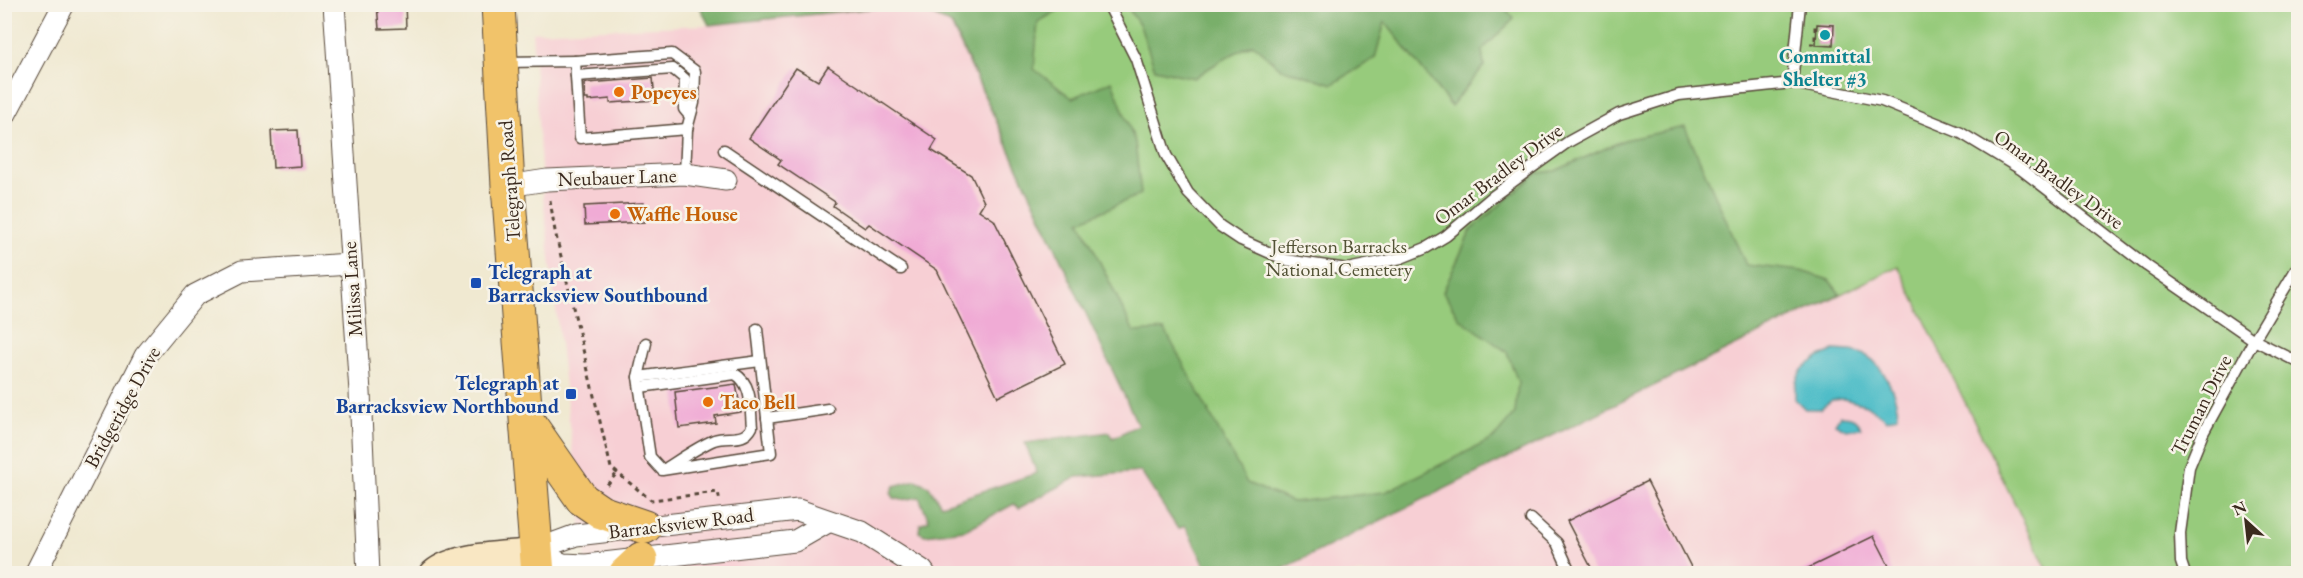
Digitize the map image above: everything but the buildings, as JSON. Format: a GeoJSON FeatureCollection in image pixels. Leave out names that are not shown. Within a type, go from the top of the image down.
{"type":"FeatureCollection","features":[{"type":"Feature","properties":{"kind":"main road","name":"Telegraph Road"},"geometry":{"type":"LineString","coordinates":[[498,4],[508,186],[537,563]]}},
{"type":"Feature","properties":{"kind":"main road"},"geometry":{"type":"LineString","coordinates":[[526,419],[582,499],[601,512],[645,527]]}},
{"type":"Feature","properties":{"kind":"street"},"geometry":{"type":"LineString","coordinates":[[4,117],[64,4]]}},
{"type":"Feature","properties":{"kind":"street","name":"Milissa Lane"},"geometry":{"type":"LineString","coordinates":[[334,4],[360,392],[368,573]]}},
{"type":"Feature","properties":{"kind":"street","name":"Neubauer Lane"},"geometry":{"type":"LineString","coordinates":[[508,186],[548,180],[685,174],[726,180]]}},
{"type":"Feature","properties":{"kind":"street","name":"Bridgeridge Drive"},"geometry":{"type":"LineString","coordinates":[[35,573],[145,356],[195,295],[242,271],[350,264]]}},
{"type":"Feature","properties":{"kind":"street","name":"Barracksview Road"},"geometry":{"type":"LineString","coordinates":[[537,563],[557,542],[576,535],[798,510],[862,532],[925,573]]}},
{"type":"Feature","properties":{"kind":"street","name":"Barracksview Road"},"geometry":{"type":"LineString","coordinates":[[434,573],[448,565],[461,562],[633,566],[795,541],[828,522]]}},
{"type":"Feature","properties":{"kind":"lane","name":"Omar Bradley Drive"},"geometry":{"type":"LineString","coordinates":[[1108,4],[1136,59],[1166,155],[1188,193],[1220,226],[1240,240],[1286,260],[1347,269],[1376,265],[1401,258],[1426,248],[1446,236],[1492,197],[1568,142],[1619,114],[1679,95],[1792,83],[1882,101],[1961,133],[2022,170],[2146,266],[2254,340],[2298,362]]}},
{"type":"Feature","properties":{"kind":"lane"},"geometry":{"type":"LineString","coordinates":[[1792,83],[1800,4]]}},
{"type":"Feature","properties":{"kind":"lane"},"geometry":{"type":"LineString","coordinates":[[501,62],[575,61],[672,54],[695,71],[693,103],[687,129],[685,174]]}},
{"type":"Feature","properties":{"kind":"lane"},"geometry":{"type":"LineString","coordinates":[[575,61],[580,138],[687,129]]}},
{"type":"Feature","properties":{"kind":"lane"},"geometry":{"type":"LineString","coordinates":[[576,76],[673,69],[685,79],[684,109],[689,115]]}},
{"type":"Feature","properties":{"kind":"lane"},"geometry":{"type":"LineString","coordinates":[[724,150],[901,269]]}},
{"type":"Feature","properties":{"kind":"lane","name":"Truman Drive"},"geometry":{"type":"LineString","coordinates":[[2185,573],[2181,562],[2180,533],[2189,467],[2203,433],[2298,266]]}},
{"type":"Feature","properties":{"kind":"lane"},"geometry":{"type":"LineString","coordinates":[[662,470],[771,453],[757,329]]}},
{"type":"Feature","properties":{"kind":"lane"},"geometry":{"type":"LineString","coordinates":[[646,342],[639,382],[650,457],[662,470]]}},
{"type":"Feature","properties":{"kind":"lane"},"geometry":{"type":"LineString","coordinates":[[639,382],[760,361]]}},
{"type":"Feature","properties":{"kind":"lane"},"geometry":{"type":"LineString","coordinates":[[639,382],[735,374],[747,385],[752,428],[749,433],[744,437],[715,440],[662,470]]}},
{"type":"Feature","properties":{"kind":"lane"},"geometry":{"type":"LineString","coordinates":[[767,418],[828,409]]}},
{"type":"Feature","properties":{"kind":"lane"},"geometry":{"type":"LineString","coordinates":[[1531,519],[1557,543],[1571,573]]}},
{"type":"Feature","properties":{"kind":"path"},"geometry":{"type":"LineString","coordinates":[[548,180],[555,231],[611,468],[651,500],[718,492],[722,518]]}},
{"type":"Feature","properties":{"kind":"shaded area"},"geometry":{"type":"Polygon","coordinates":[[[905,5],[942,5],[1100,347],[1209,573],[587,573],[543,198],[532,32],[709,25],[905,5]]]}},
{"type":"Feature","properties":{"kind":"shaded area"},"geometry":{"type":"Polygon","coordinates":[[[1898,266],[2049,573],[1272,574],[1898,266]]]}},
{"type":"Feature","properties":{"kind":"green space"},"geometry":{"type":"Polygon","coordinates":[[[1502,4],[1514,19],[1482,50],[1484,66],[1451,106],[1385,22],[1375,58],[1333,84],[1280,68],[1253,44],[1225,58],[1194,78],[1155,69],[1140,26],[1126,5],[1502,4]]]}},
{"type":"Feature","properties":{"kind":"green space"},"geometry":{"type":"Polygon","coordinates":[[[699,5],[906,5],[709,25],[699,5]]]}},
{"type":"Feature","properties":{"kind":"green space"},"geometry":{"type":"Polygon","coordinates":[[[912,5],[1067,5],[1038,22],[1034,69],[1072,98],[1112,81],[1135,142],[1141,194],[1080,221],[1134,332],[1165,330],[1247,483],[1293,502],[1385,492],[1493,439],[1515,413],[1518,382],[1507,352],[1459,318],[1443,292],[1471,230],[1537,173],[1555,171],[1624,140],[1685,127],[1746,265],[1801,271],[1829,280],[1840,294],[1276,573],[1209,573],[1185,526],[1178,529],[1141,472],[1077,477],[1019,508],[1014,504],[965,530],[925,535],[919,532],[920,524],[929,520],[919,497],[902,500],[894,498],[891,493],[894,486],[916,480],[929,486],[941,505],[1037,473],[1025,443],[1110,432],[1113,438],[1138,425],[952,25],[912,5]]]}},
{"type":"Feature","properties":{"kind":"green space","name":"Jefferson Barracks National Cemetery"},"geometry":{"type":"Polygon","coordinates":[[[942,5],[2298,5],[2298,573],[2049,573],[1898,266],[1272,573],[1138,425],[942,5]]]}},
{"type":"Feature","properties":{"kind":"water"},"geometry":{"type":"Polygon","coordinates":[[[1834,350],[1851,351],[1867,356],[1879,367],[1896,400],[1898,416],[1887,420],[1866,405],[1844,399],[1832,400],[1820,409],[1805,409],[1795,399],[1797,380],[1804,367],[1834,350]]]}},
{"type":"Feature","properties":{"kind":"water"},"geometry":{"type":"Polygon","coordinates":[[[1840,416],[1853,418],[1861,428],[1846,430],[1835,424],[1840,416]]]}},
{"type":"Feature","properties":{"kind":"place","name":"Committal Shelter #3"},"geometry":{"type":"Point","coordinates":[1825,35]}},
{"type":"Feature","properties":{"kind":"place","name":"Popeyes"},"geometry":{"type":"Point","coordinates":[619,92]}},
{"type":"Feature","properties":{"kind":"place","name":"Waffle House"},"geometry":{"type":"Point","coordinates":[615,214]}},
{"type":"Feature","properties":{"kind":"place","name":"Telegraph at Barracksview Southbound"},"geometry":{"type":"Point","coordinates":[476,283]}},
{"type":"Feature","properties":{"kind":"place","name":"Telegraph at Barracksview Northbound"},"geometry":{"type":"Point","coordinates":[571,394]}},
{"type":"Feature","properties":{"kind":"place","name":"Taco Bell"},"geometry":{"type":"Point","coordinates":[708,402]}}]}
